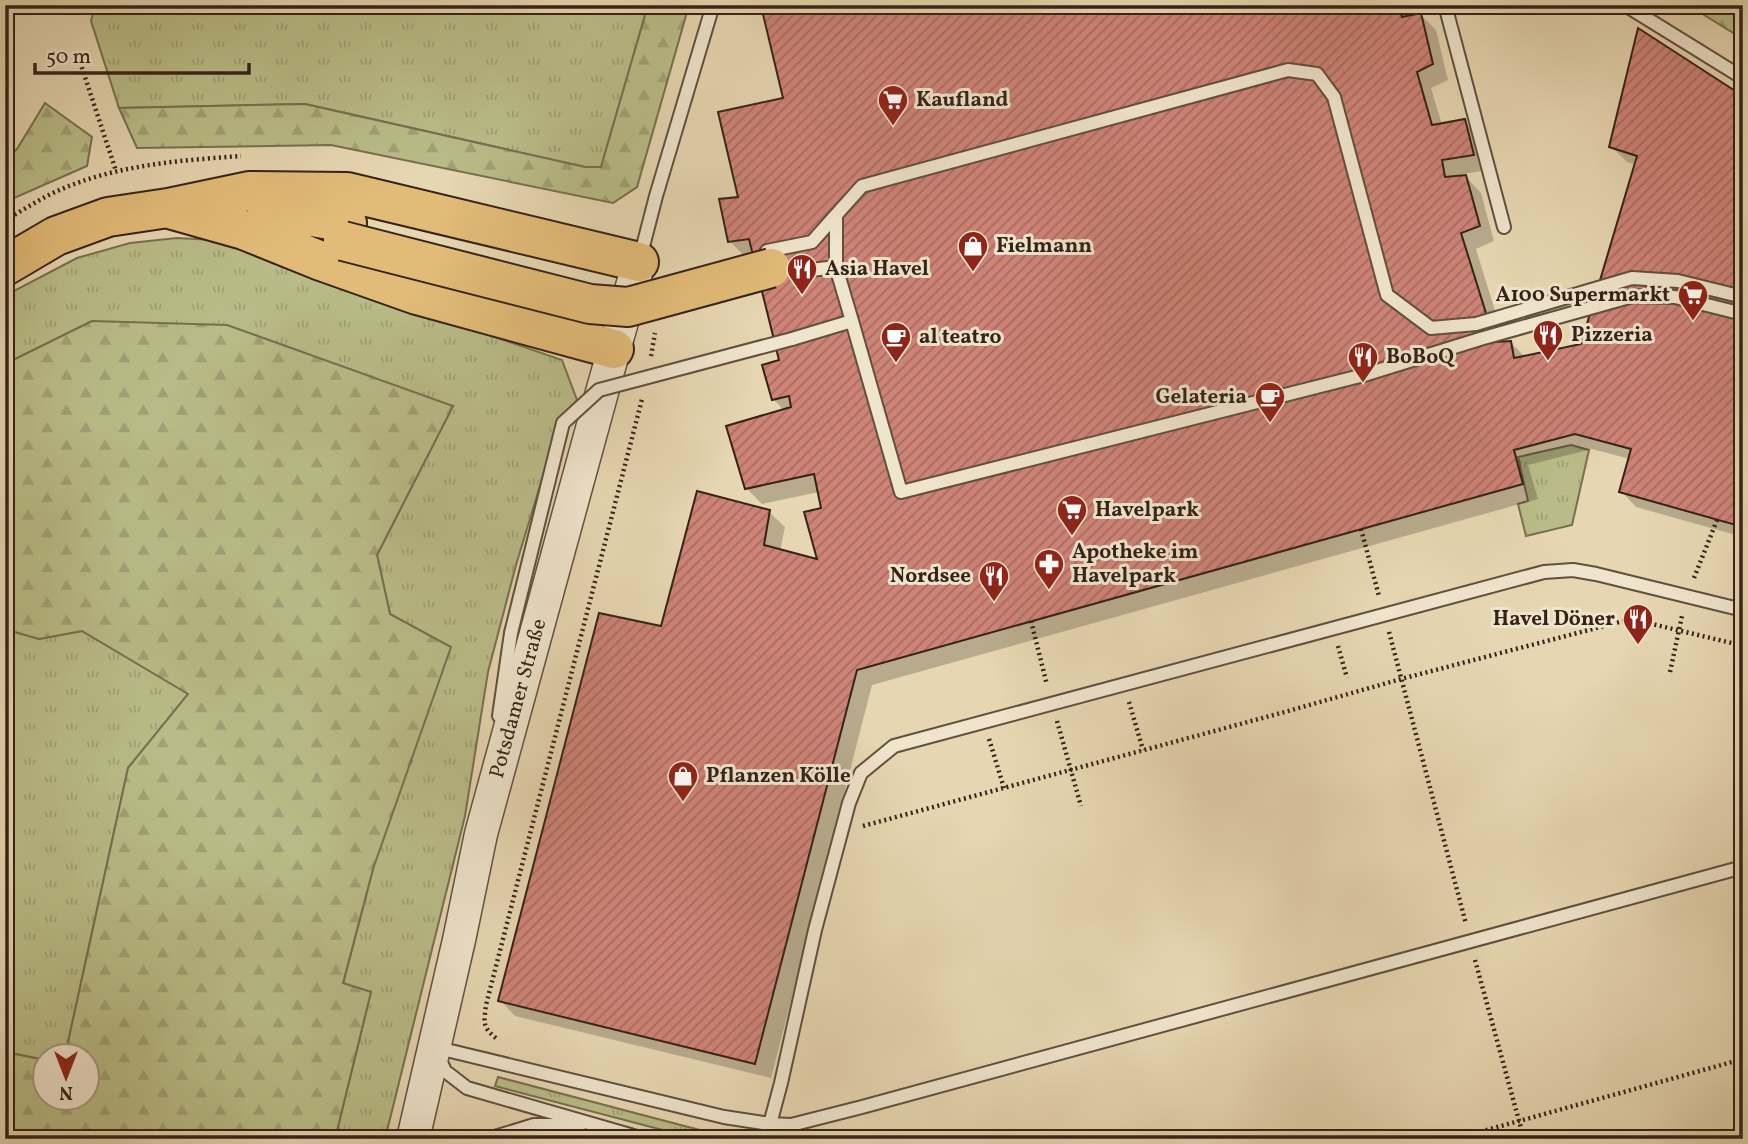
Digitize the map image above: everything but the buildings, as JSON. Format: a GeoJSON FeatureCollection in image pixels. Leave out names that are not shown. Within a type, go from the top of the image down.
{"type":"FeatureCollection","features":[{"type":"Feature","properties":{"kind":"highway"},"geometry":{"type":"LineString","coordinates":[[5,266],[56,236],[108,217],[249,191],[347,192],[639,262]]}},
{"type":"Feature","properties":{"kind":"highway"},"geometry":{"type":"LineString","coordinates":[[167,208],[247,205],[345,232],[596,289],[628,291],[769,260]]}},
{"type":"Feature","properties":{"kind":"highway"},"geometry":{"type":"LineString","coordinates":[[167,208],[244,230],[417,295],[614,349]]}},
{"type":"Feature","properties":{"kind":"street","name":"Potsdamer Straße"},"geometry":{"type":"LineString","coordinates":[[413,1139],[460,940],[481,834],[639,262]]}},
{"type":"Feature","properties":{"kind":"lane"},"geometry":{"type":"LineString","coordinates":[[639,262],[713,5]]}},
{"type":"Feature","properties":{"kind":"lane"},"geometry":{"type":"LineString","coordinates":[[1445,5],[1504,227]]}},
{"type":"Feature","properties":{"kind":"lane"},"geometry":{"type":"LineString","coordinates":[[1625,5],[1743,78]]}},
{"type":"Feature","properties":{"kind":"lane"},"geometry":{"type":"LineString","coordinates":[[769,260],[812,242],[862,186],[1288,70],[1317,74],[1334,97],[1387,295],[1431,328],[1476,324],[1632,278],[1678,281],[1743,297]]}},
{"type":"Feature","properties":{"kind":"lane"},"geometry":{"type":"LineString","coordinates":[[836,215],[836,267],[901,492],[1364,375],[1633,296],[1675,297],[1743,314]]}},
{"type":"Feature","properties":{"kind":"lane"},"geometry":{"type":"LineString","coordinates":[[769,260],[811,270],[836,267]]}},
{"type":"Feature","properties":{"kind":"lane"},"geometry":{"type":"LineString","coordinates":[[481,834],[511,633],[563,423],[600,390],[852,321]]}},
{"type":"Feature","properties":{"kind":"lane"},"geometry":{"type":"LineString","coordinates":[[766,1139],[782,1083],[815,930],[849,803],[861,773],[894,746],[1544,572],[1573,570],[1596,573],[1743,610]]}},
{"type":"Feature","properties":{"kind":"lane"},"geometry":{"type":"LineString","coordinates":[[434,1046],[724,1117],[791,1125],[1743,867]]}},
{"type":"Feature","properties":{"kind":"lane"},"geometry":{"type":"LineString","coordinates":[[434,1046],[445,1071],[467,1088],[644,1139]]}},
{"type":"Feature","properties":{"kind":"lane"},"geometry":{"type":"LineString","coordinates":[[488,1139],[534,1125],[591,1123]]}},
{"type":"Feature","properties":{"kind":"path"},"geometry":{"type":"LineString","coordinates":[[80,62],[116,171]]}},
{"type":"Feature","properties":{"kind":"path"},"geometry":{"type":"LineString","coordinates":[[650,358],[655,333]]}},
{"type":"Feature","properties":{"kind":"path"},"geometry":{"type":"LineString","coordinates":[[496,1038],[487,1031],[484,1020],[486,1005],[643,397]]}},
{"type":"Feature","properties":{"kind":"path"},"geometry":{"type":"LineString","coordinates":[[1361,529],[1524,1139]]}},
{"type":"Feature","properties":{"kind":"path"},"geometry":{"type":"LineString","coordinates":[[856,828],[1631,619],[1740,645]]}},
{"type":"Feature","properties":{"kind":"path"},"geometry":{"type":"LineString","coordinates":[[1333,628],[1347,678]]}},
{"type":"Feature","properties":{"kind":"path"},"geometry":{"type":"LineString","coordinates":[[1124,684],[1143,750]]}},
{"type":"Feature","properties":{"kind":"path"},"geometry":{"type":"LineString","coordinates":[[984,722],[1004,788]]}},
{"type":"Feature","properties":{"kind":"path"},"geometry":{"type":"LineString","coordinates":[[1454,1139],[1743,1059]]}},
{"type":"Feature","properties":{"kind":"green space"},"geometry":{"type":"Polygon","coordinates":[[[95,5],[648,5],[601,167],[585,167],[305,104],[119,108],[91,21],[95,5]]]}},
{"type":"Feature","properties":{"kind":"green space"},"geometry":{"type":"Polygon","coordinates":[[[648,5],[689,5],[637,187],[613,203],[331,145],[137,148],[119,108],[305,104],[585,167],[601,167],[648,5]]]}},
{"type":"Feature","properties":{"kind":"green space"},"geometry":{"type":"Polygon","coordinates":[[[1688,5],[1743,5],[1743,39],[1688,5]]]}},
{"type":"Feature","properties":{"kind":"green space"},"geometry":{"type":"Polygon","coordinates":[[[45,103],[92,137],[87,166],[5,202],[5,159],[17,149],[45,103]]]}},
{"type":"Feature","properties":{"kind":"green space"},"geometry":{"type":"Polygon","coordinates":[[[177,238],[231,241],[422,312],[562,360],[577,400],[559,423],[516,565],[488,672],[465,816],[385,1139],[335,1139],[371,992],[343,984],[373,869],[390,614],[377,555],[453,406],[92,321],[5,364],[5,296],[77,258],[130,243],[177,238]]]}},
{"type":"Feature","properties":{"kind":"green space"},"geometry":{"type":"Polygon","coordinates":[[[92,321],[227,325],[453,406],[377,555],[390,614],[451,647],[373,869],[343,983],[371,992],[335,1139],[5,1137],[5,1052],[32,1057],[32,1112],[102,1112],[102,1042],[68,1042],[128,768],[188,694],[82,631],[39,639],[5,629],[5,364],[92,321]]]}},
{"type":"Feature","properties":{"kind":"green space"},"geometry":{"type":"Polygon","coordinates":[[[1571,445],[1589,450],[1572,525],[1526,536],[1518,504],[1528,501],[1518,457],[1571,445]]]}},
{"type":"Feature","properties":{"kind":"green space"},"geometry":{"type":"Polygon","coordinates":[[[5,629],[39,639],[82,631],[189,694],[128,768],[68,1042],[32,1042],[32,1057],[5,1052],[5,629]]]}},
{"type":"Feature","properties":{"kind":"green space"},"geometry":{"type":"Polygon","coordinates":[[[498,1077],[734,1139],[697,1139],[495,1086],[498,1077]]]}},
{"type":"Feature","properties":{"kind":"place","name":"Kaufland"},"geometry":{"type":"Point","coordinates":[893,127]}},
{"type":"Feature","properties":{"kind":"place","name":"Fielmann"},"geometry":{"type":"Point","coordinates":[973,273]}},
{"type":"Feature","properties":{"kind":"place","name":"Asia Havel"},"geometry":{"type":"Point","coordinates":[802,296]}},
{"type":"Feature","properties":{"kind":"place","name":"A100 Supermarkt"},"geometry":{"type":"Point","coordinates":[1693,322]}},
{"type":"Feature","properties":{"kind":"place","name":"Pizzeria"},"geometry":{"type":"Point","coordinates":[1548,362]}},
{"type":"Feature","properties":{"kind":"place","name":"al teatro"},"geometry":{"type":"Point","coordinates":[896,364]}},
{"type":"Feature","properties":{"kind":"place","name":"BoBoQ"},"geometry":{"type":"Point","coordinates":[1363,384]}},
{"type":"Feature","properties":{"kind":"place","name":"Gelateria"},"geometry":{"type":"Point","coordinates":[1270,424]}},
{"type":"Feature","properties":{"kind":"place","name":"Havelpark"},"geometry":{"type":"Point","coordinates":[1072,537]}},
{"type":"Feature","properties":{"kind":"place","name":"Apotheke im Havelpark"},"geometry":{"type":"Point","coordinates":[1049,591]}},
{"type":"Feature","properties":{"kind":"place","name":"Nordsee"},"geometry":{"type":"Point","coordinates":[994,603]}},
{"type":"Feature","properties":{"kind":"place","name":"Havel Döner"},"geometry":{"type":"Point","coordinates":[1638,646]}},
{"type":"Feature","properties":{"kind":"place","name":"Pflanzen Kölle"},"geometry":{"type":"Point","coordinates":[683,803]}}]}
